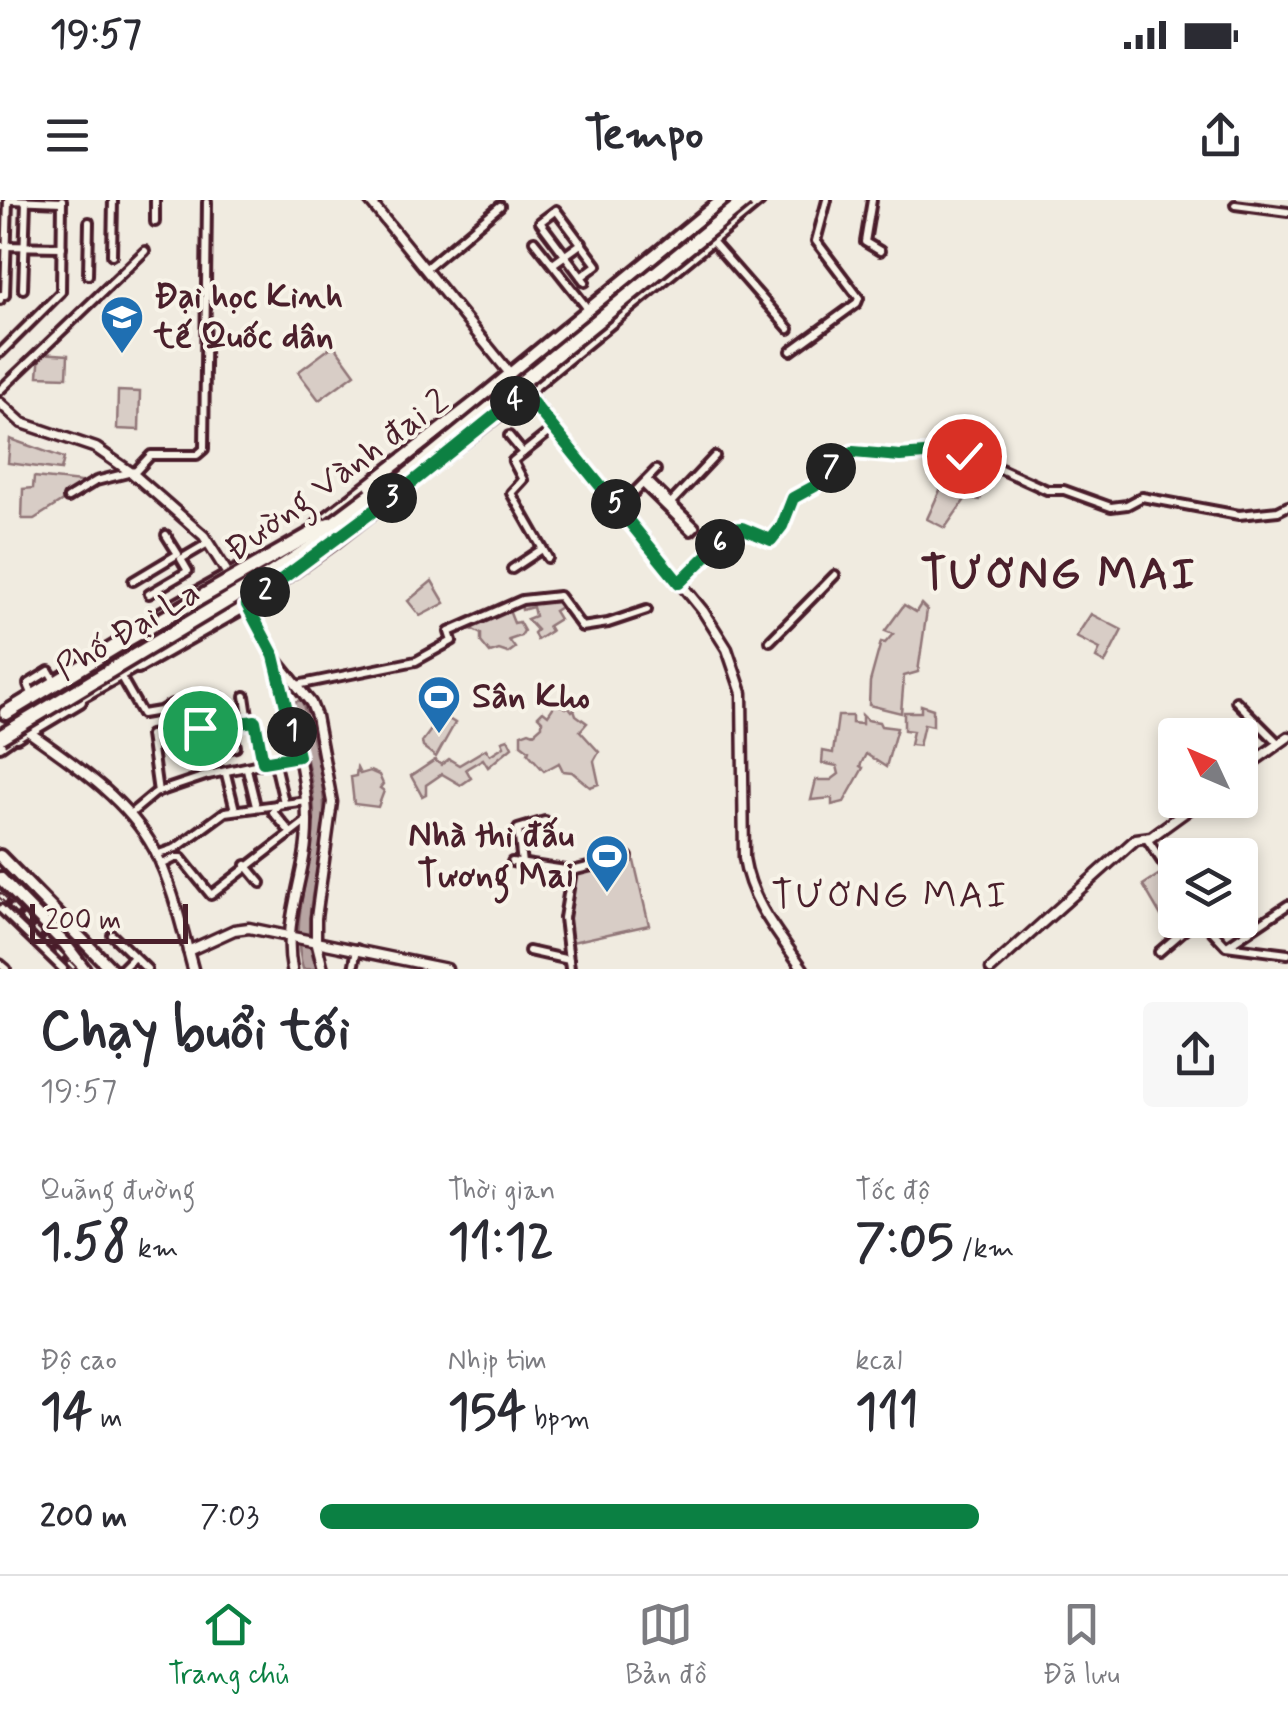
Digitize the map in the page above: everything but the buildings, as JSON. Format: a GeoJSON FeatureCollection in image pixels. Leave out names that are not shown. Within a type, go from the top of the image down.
{"type":"FeatureCollection","features":[{"type":"Feature","properties":{"kind":"highway","name":"Đường Vành đai 2"},"geometry":{"type":"LineString","coordinates":[[0,729],[346,519],[733,200]]}},
{"type":"Feature","properties":{"kind":"highway","name":"Đường Vành đai 2"},"geometry":{"type":"LineString","coordinates":[[0,741],[245,590],[346,519],[746,200]]}},
{"type":"Feature","properties":{"kind":"highway"},"geometry":{"type":"LineString","coordinates":[[3,715],[128,638],[346,519]]}},
{"type":"Feature","properties":{"kind":"highway"},"geometry":{"type":"LineString","coordinates":[[23,733],[276,580],[346,519]]}},
{"type":"Feature","properties":{"kind":"main road","name":"Phố Đại La"},"geometry":{"type":"LineString","coordinates":[[3,715],[340,510],[722,200]]}},
{"type":"Feature","properties":{"kind":"main road","name":"Phố Đại La"},"geometry":{"type":"LineString","coordinates":[[23,733],[48,710],[310,559],[476,432],[759,200]]}},
{"type":"Feature","properties":{"kind":"main road"},"geometry":{"type":"LineString","coordinates":[[460,414],[476,432]]}},
{"type":"Feature","properties":{"kind":"main road","name":"Phố Đại La"},"geometry":{"type":"LineString","coordinates":[[3,715],[29,688],[51,674],[189,607],[231,578]]}},
{"type":"Feature","properties":{"kind":"main road","name":"Phố Đại La"},"geometry":{"type":"LineString","coordinates":[[23,733],[122,677],[198,622],[244,600]]}},
{"type":"Feature","properties":{"kind":"main road"},"geometry":{"type":"LineString","coordinates":[[189,607],[198,622]]}},
{"type":"Feature","properties":{"kind":"main road"},"geometry":{"type":"LineString","coordinates":[[0,741],[23,733]]}},
{"type":"Feature","properties":{"kind":"main road"},"geometry":{"type":"LineString","coordinates":[[0,856],[112,969]]}},
{"type":"Feature","properties":{"kind":"main road"},"geometry":{"type":"LineString","coordinates":[[0,864],[58,930],[83,969]]}},
{"type":"Feature","properties":{"kind":"main road"},"geometry":{"type":"LineString","coordinates":[[0,878],[58,930],[95,953]]}},
{"type":"Feature","properties":{"kind":"main road"},"geometry":{"type":"LineString","coordinates":[[0,888],[6,904],[83,969]]}},
{"type":"Feature","properties":{"kind":"street"},"geometry":{"type":"LineString","coordinates":[[0,353],[61,292],[62,201],[10,200],[3,246],[5,295],[1,295],[1,303]]}},
{"type":"Feature","properties":{"kind":"street"},"geometry":{"type":"LineString","coordinates":[[23,290],[26,200]]}},
{"type":"Feature","properties":{"kind":"street"},"geometry":{"type":"LineString","coordinates":[[112,255],[113,200]]}},
{"type":"Feature","properties":{"kind":"street"},"geometry":{"type":"LineString","coordinates":[[155,200],[155,222]]}},
{"type":"Feature","properties":{"kind":"street"},"geometry":{"type":"LineString","coordinates":[[368,200],[703,610],[734,663],[742,692],[744,858],[748,882],[803,969]]}},
{"type":"Feature","properties":{"kind":"street"},"geometry":{"type":"LineString","coordinates":[[791,351],[829,326],[859,298],[816,241],[827,200]]}},
{"type":"Feature","properties":{"kind":"street"},"geometry":{"type":"LineString","coordinates":[[872,200],[865,242],[880,250]]}},
{"type":"Feature","properties":{"kind":"street"},"geometry":{"type":"LineString","coordinates":[[68,498],[96,481],[122,472],[132,473],[151,455],[197,455],[204,449],[207,202]]}},
{"type":"Feature","properties":{"kind":"street"},"geometry":{"type":"LineString","coordinates":[[1235,205],[1288,212]]}},
{"type":"Feature","properties":{"kind":"street"},"geometry":{"type":"LineString","coordinates":[[424,270],[500,206]]}},
{"type":"Feature","properties":{"kind":"street"},"geometry":{"type":"LineString","coordinates":[[556,210],[597,264],[583,280],[564,256],[540,222],[556,210]]}},
{"type":"Feature","properties":{"kind":"street"},"geometry":{"type":"LineString","coordinates":[[88,275],[89,222]]}},
{"type":"Feature","properties":{"kind":"street"},"geometry":{"type":"LineString","coordinates":[[711,240],[789,329]]}},
{"type":"Feature","properties":{"kind":"street"},"geometry":{"type":"LineString","coordinates":[[534,241],[588,309]]}},
{"type":"Feature","properties":{"kind":"street"},"geometry":{"type":"LineString","coordinates":[[553,264],[582,242]]}},
{"type":"Feature","properties":{"kind":"street"},"geometry":{"type":"LineString","coordinates":[[3,246],[62,247]]}},
{"type":"Feature","properties":{"kind":"street"},"geometry":{"type":"LineString","coordinates":[[0,390],[145,252]]}},
{"type":"Feature","properties":{"kind":"street"},"geometry":{"type":"LineString","coordinates":[[0,404],[22,422],[96,448],[132,473],[204,536],[274,656],[314,708],[332,802],[316,918],[315,940],[323,969]]}},
{"type":"Feature","properties":{"kind":"street"},"geometry":{"type":"LineString","coordinates":[[548,558],[511,493],[523,480],[513,462],[552,429]]}},
{"type":"Feature","properties":{"kind":"street"},"geometry":{"type":"LineString","coordinates":[[509,436],[522,453]]}},
{"type":"Feature","properties":{"kind":"street"},"geometry":{"type":"LineString","coordinates":[[679,583],[734,529],[742,528],[771,540],[782,526],[793,498],[815,486],[829,469],[853,452],[900,456],[948,452],[996,467],[1047,490],[1064,490],[1111,508],[1137,498],[1239,515],[1278,511],[1288,506]]}},
{"type":"Feature","properties":{"kind":"street"},"geometry":{"type":"LineString","coordinates":[[645,482],[669,505],[714,456]]}},
{"type":"Feature","properties":{"kind":"street"},"geometry":{"type":"LineString","coordinates":[[619,508],[656,470]]}},
{"type":"Feature","properties":{"kind":"street"},"geometry":{"type":"LineString","coordinates":[[148,594],[188,571],[166,535]]}},
{"type":"Feature","properties":{"kind":"street"},"geometry":{"type":"LineString","coordinates":[[133,582],[208,543]]}},
{"type":"Feature","properties":{"kind":"street"},"geometry":{"type":"LineString","coordinates":[[512,569],[542,549]]}},
{"type":"Feature","properties":{"kind":"street"},"geometry":{"type":"LineString","coordinates":[[770,642],[835,575]]}},
{"type":"Feature","properties":{"kind":"street"},"geometry":{"type":"LineString","coordinates":[[281,687],[416,661],[452,641],[449,632],[522,600],[558,596],[582,627],[647,610]]}},
{"type":"Feature","properties":{"kind":"street"},"geometry":{"type":"LineString","coordinates":[[274,656],[307,800],[307,848],[291,936],[292,969]]}},
{"type":"Feature","properties":{"kind":"street"},"geometry":{"type":"LineString","coordinates":[[122,677],[142,714],[160,712],[172,704],[184,722]]}},
{"type":"Feature","properties":{"kind":"street"},"geometry":{"type":"LineString","coordinates":[[245,696],[250,722]]}},
{"type":"Feature","properties":{"kind":"street"},"geometry":{"type":"LineString","coordinates":[[221,698],[226,725]]}},
{"type":"Feature","properties":{"kind":"street"},"geometry":{"type":"LineString","coordinates":[[1236,700],[1278,743]]}},
{"type":"Feature","properties":{"kind":"street"},"geometry":{"type":"LineString","coordinates":[[208,775],[200,728],[255,721],[263,762]]}},
{"type":"Feature","properties":{"kind":"street"},"geometry":{"type":"LineString","coordinates":[[158,792],[150,735],[174,730],[178,752]]}},
{"type":"Feature","properties":{"kind":"street"},"geometry":{"type":"LineString","coordinates":[[23,733],[86,774],[130,814],[161,865],[193,969]]}},
{"type":"Feature","properties":{"kind":"street"},"geometry":{"type":"LineString","coordinates":[[1258,758],[1288,736]]}},
{"type":"Feature","properties":{"kind":"street"},"geometry":{"type":"LineString","coordinates":[[130,814],[158,792],[208,775],[298,756]]}},
{"type":"Feature","properties":{"kind":"street"},"geometry":{"type":"LineString","coordinates":[[190,759],[205,757]]}},
{"type":"Feature","properties":{"kind":"street"},"geometry":{"type":"LineString","coordinates":[[275,764],[282,803]]}},
{"type":"Feature","properties":{"kind":"street"},"geometry":{"type":"LineString","coordinates":[[247,769],[256,807]]}},
{"type":"Feature","properties":{"kind":"street"},"geometry":{"type":"LineString","coordinates":[[226,774],[234,810]]}},
{"type":"Feature","properties":{"kind":"street"},"geometry":{"type":"LineString","coordinates":[[156,855],[176,848],[226,812],[307,800]]}},
{"type":"Feature","properties":{"kind":"street"},"geometry":{"type":"LineString","coordinates":[[282,803],[273,812],[290,832]]}},
{"type":"Feature","properties":{"kind":"street"},"geometry":{"type":"LineString","coordinates":[[991,969],[1136,839],[1147,839],[1177,818]]}},
{"type":"Feature","properties":{"kind":"street"},"geometry":{"type":"LineString","coordinates":[[161,865],[181,858],[210,894],[308,820]]}},
{"type":"Feature","properties":{"kind":"street"},"geometry":{"type":"LineString","coordinates":[[522,864],[518,829],[546,821]]}},
{"type":"Feature","properties":{"kind":"street"},"geometry":{"type":"LineString","coordinates":[[1147,839],[1158,856]]}},
{"type":"Feature","properties":{"kind":"street"},"geometry":{"type":"LineString","coordinates":[[512,862],[572,871],[628,858]]}},
{"type":"Feature","properties":{"kind":"street"},"geometry":{"type":"LineString","coordinates":[[246,865],[260,883]]}},
{"type":"Feature","properties":{"kind":"street"},"geometry":{"type":"LineString","coordinates":[[570,969],[564,918],[572,871]]}},
{"type":"Feature","properties":{"kind":"street"},"geometry":{"type":"LineString","coordinates":[[6,904],[62,969]]}},
{"type":"Feature","properties":{"kind":"street"},"geometry":{"type":"LineString","coordinates":[[1226,946],[1288,906]]}},
{"type":"Feature","properties":{"kind":"street"},"geometry":{"type":"LineString","coordinates":[[188,950],[234,930],[249,928],[447,969]]}},
{"type":"Feature","properties":{"kind":"street"},"geometry":{"type":"LineString","coordinates":[[112,935],[147,969]]}},
{"type":"Feature","properties":{"kind":"street"},"geometry":{"type":"LineString","coordinates":[[1159,952],[1176,938]]}},
{"type":"Feature","properties":{"kind":"street"},"geometry":{"type":"LineString","coordinates":[[1218,938],[1226,946],[1288,954]]}},
{"type":"Feature","properties":{"kind":"street"},"geometry":{"type":"LineString","coordinates":[[353,969],[357,949]]}},
{"type":"Feature","properties":{"kind":"street"},"geometry":{"type":"LineString","coordinates":[[529,951],[569,960]]}},
{"type":"Feature","properties":{"kind":"street"},"geometry":{"type":"LineString","coordinates":[[381,969],[384,955]]}},
{"type":"Feature","properties":{"kind":"street"},"geometry":{"type":"LineString","coordinates":[[122,969],[134,956]]}},
{"type":"Feature","properties":{"kind":"street"},"geometry":{"type":"LineString","coordinates":[[0,964],[6,969]]}},
{"type":"Feature","properties":{"kind":"shaded area"},"geometry":{"type":"Polygon","coordinates":[[[334,345],[355,374],[319,400],[298,372],[334,345]]]}},
{"type":"Feature","properties":{"kind":"shaded area"},"geometry":{"type":"Polygon","coordinates":[[[40,353],[68,355],[67,377],[38,376],[40,353]]]}},
{"type":"Feature","properties":{"kind":"shaded area"},"geometry":{"type":"Polygon","coordinates":[[[118,391],[140,392],[139,430],[117,429],[118,391]]]}},
{"type":"Feature","properties":{"kind":"shaded area"},"geometry":{"type":"Polygon","coordinates":[[[10,439],[64,458],[61,470],[8,463],[10,439]]]}},
{"type":"Feature","properties":{"kind":"shaded area"},"geometry":{"type":"Polygon","coordinates":[[[962,465],[976,471],[975,476],[981,478],[979,483],[985,488],[980,500],[966,498],[945,528],[927,519],[941,488],[948,491],[962,465]]]}},
{"type":"Feature","properties":{"kind":"shaded area"},"geometry":{"type":"Polygon","coordinates":[[[34,477],[91,483],[34,519],[22,519],[23,489],[33,488],[34,477]]]}},
{"type":"Feature","properties":{"kind":"shaded area"},"geometry":{"type":"Polygon","coordinates":[[[432,581],[445,603],[420,616],[408,601],[432,581]]]}},
{"type":"Feature","properties":{"kind":"shaded area"},"geometry":{"type":"Polygon","coordinates":[[[555,597],[562,606],[554,611],[559,619],[548,626],[551,631],[537,640],[537,630],[527,619],[535,616],[533,607],[522,610],[521,602],[555,597]]]}},
{"type":"Feature","properties":{"kind":"shaded area"},"geometry":{"type":"Polygon","coordinates":[[[921,604],[927,610],[918,672],[904,676],[901,713],[869,705],[870,682],[881,642],[885,643],[893,634],[885,631],[904,605],[916,612],[921,604]]]}},
{"type":"Feature","properties":{"kind":"shaded area"},"geometry":{"type":"Polygon","coordinates":[[[508,608],[514,623],[519,622],[524,631],[509,640],[515,648],[508,653],[490,653],[481,642],[481,634],[462,627],[508,608]]]}},
{"type":"Feature","properties":{"kind":"shaded area"},"geometry":{"type":"Polygon","coordinates":[[[1091,614],[1122,630],[1105,663],[1096,658],[1100,649],[1076,637],[1091,614]]]}},
{"type":"Feature","properties":{"kind":"shaded area"},"geometry":{"type":"Polygon","coordinates":[[[302,700],[324,801],[309,931],[317,969],[303,969],[299,949],[300,912],[314,817],[310,774],[293,702],[302,700]]]}},
{"type":"Feature","properties":{"kind":"shaded area"},"geometry":{"type":"Polygon","coordinates":[[[556,703],[574,709],[587,723],[580,731],[599,752],[594,761],[599,784],[590,787],[572,772],[563,771],[559,763],[544,771],[521,744],[521,734],[534,733],[542,726],[538,716],[543,711],[548,715],[556,703]]]}},
{"type":"Feature","properties":{"kind":"shaded area"},"geometry":{"type":"Polygon","coordinates":[[[921,705],[933,709],[933,726],[924,724],[919,746],[910,745],[913,731],[904,730],[904,712],[921,712],[921,705]]]}},
{"type":"Feature","properties":{"kind":"shaded area","name":"Sân Kho"},"geometry":{"type":"Polygon","coordinates":[[[442,715],[455,723],[436,757],[422,742],[442,715]]]}},
{"type":"Feature","properties":{"kind":"shaded area"},"geometry":{"type":"Polygon","coordinates":[[[862,715],[881,726],[897,728],[886,767],[866,754],[860,766],[863,768],[844,802],[832,805],[832,798],[811,800],[816,780],[831,780],[839,774],[837,766],[822,763],[823,751],[833,753],[838,716],[852,716],[852,723],[862,724],[862,715]]]}},
{"type":"Feature","properties":{"kind":"shaded area"},"geometry":{"type":"Polygon","coordinates":[[[508,739],[512,747],[488,767],[483,759],[466,769],[471,778],[461,785],[442,774],[426,785],[426,794],[422,796],[411,776],[435,760],[441,765],[449,759],[459,765],[486,749],[490,755],[508,739]]]}},
{"type":"Feature","properties":{"kind":"shaded area"},"geometry":{"type":"Polygon","coordinates":[[[357,768],[360,774],[370,771],[379,775],[384,791],[378,807],[354,804],[351,777],[356,776],[357,768]]]}},
{"type":"Feature","properties":{"kind":"shaded area","name":"Nhà thi đấu Tương Mai"},"geometry":{"type":"Polygon","coordinates":[[[634,861],[649,925],[572,942],[571,891],[579,874],[597,866],[634,861]]]}},
{"type":"Feature","properties":{"kind":"shaded area"},"geometry":{"type":"Polygon","coordinates":[[[1158,875],[1158,911],[1143,885],[1158,875]]]}},
{"type":"Feature","properties":{"kind":"railway"},"geometry":{"type":"LineString","coordinates":[[0,895],[75,969]]}},
{"type":"Feature","properties":{"kind":"place","name":"Đại học Kinh tế Quốc dân"},"geometry":{"type":"Point","coordinates":[122,355]}},
{"type":"Feature","properties":{"kind":"place","name":"Sân Kho"},"geometry":{"type":"Point","coordinates":[439,735]}},
{"type":"Feature","properties":{"kind":"place","name":"Nhà thi đấu Tương Mai"},"geometry":{"type":"Point","coordinates":[607,894]}},
{"type":"Feature","properties":{"kind":"district","name":"TƯƠNG MAI"},"geometry":{"type":"Point","coordinates":[1059,575]}},
{"type":"Feature","properties":{"kind":"district","name":"TƯƠNG MAI"},"geometry":{"type":"Point","coordinates":[890,896]}},
{"type":"Feature","properties":{"kind":"route"},"geometry":{"type":"LineString","coordinates":[[200,728],[255,721],[263,762],[298,756],[274,656],[247,605],[410,484],[524,392],[679,583],[734,529],[742,528],[771,540],[782,526],[793,498],[815,486],[846,455],[948,452],[964,456]]}}]}
